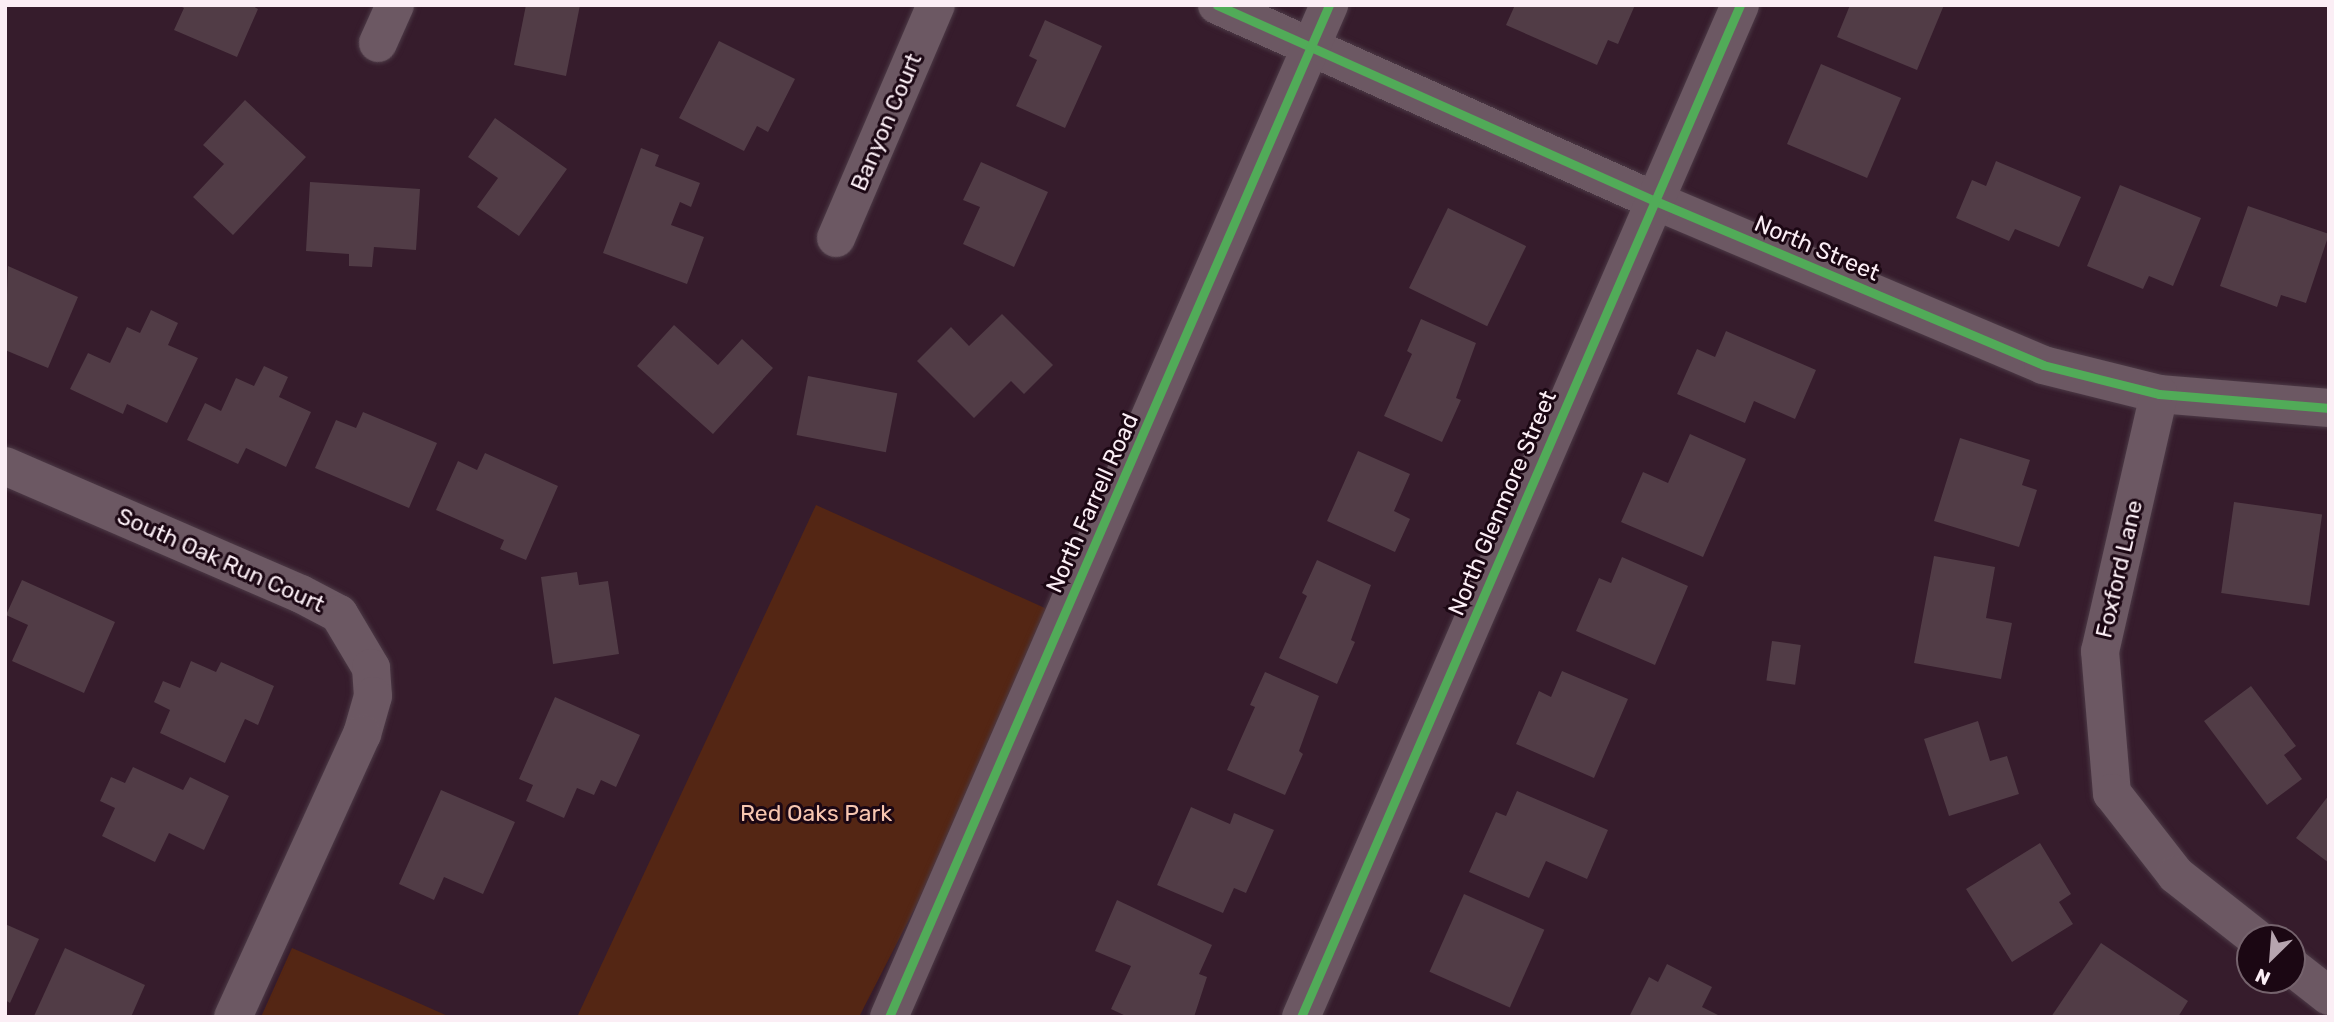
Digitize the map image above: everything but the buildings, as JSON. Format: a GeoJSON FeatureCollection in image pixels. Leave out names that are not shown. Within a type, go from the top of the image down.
{"type":"FeatureCollection","features":[{"type":"Feature","properties":{"kind":"street"},"geometry":{"type":"LineString","coordinates":[[378,43],[395,5]]}},
{"type":"Feature","properties":{"kind":"street","name":"Banyon Court"},"geometry":{"type":"LineString","coordinates":[[836,238],[936,5]]}},
{"type":"Feature","properties":{"kind":"street","name":"North Street"},"geometry":{"type":"LineString","coordinates":[[1217,5],[1654,200],[2043,365],[2159,394],[2329,408]]}},
{"type":"Feature","properties":{"kind":"street","name":"North Farrell Road"},"geometry":{"type":"LineString","coordinates":[[889,1017],[1329,5]]}},
{"type":"Feature","properties":{"kind":"street","name":"North Glenmore Street"},"geometry":{"type":"LineString","coordinates":[[1301,1017],[1740,5]]}},
{"type":"Feature","properties":{"kind":"street","name":"Foxford Lane"},"geometry":{"type":"LineString","coordinates":[[2159,394],[2100,651],[2112,793],[2176,875],[2238,924]]}},
{"type":"Feature","properties":{"kind":"street","name":"South Oak Run Court"},"geometry":{"type":"LineString","coordinates":[[5,466],[289,589],[339,614],[371,668],[373,696],[362,734],[233,1017]]}},
{"type":"Feature","properties":{"kind":"street"},"geometry":{"type":"LineString","coordinates":[[2306,978],[2329,996]]}},
{"type":"Feature","properties":{"kind":"green space","name":"Red Oaks Park"},"geometry":{"type":"Polygon","coordinates":[[[816,505],[1047,609],[937,865],[859,1017],[577,1017],[816,505]]]}},
{"type":"Feature","properties":{"kind":"green space"},"geometry":{"type":"Polygon","coordinates":[[[292,948],[405,997],[450,1017],[261,1017],[292,948]]]}},
{"type":"Feature","properties":{"kind":"cycle path"},"geometry":{"type":"LineString","coordinates":[[1217,5],[1653,200],[2043,365],[2159,394],[2329,408]]}},
{"type":"Feature","properties":{"kind":"cycle path"},"geometry":{"type":"LineString","coordinates":[[889,1017],[1329,5]]}},
{"type":"Feature","properties":{"kind":"cycle path"},"geometry":{"type":"LineString","coordinates":[[1301,1017],[1740,5]]}}]}
